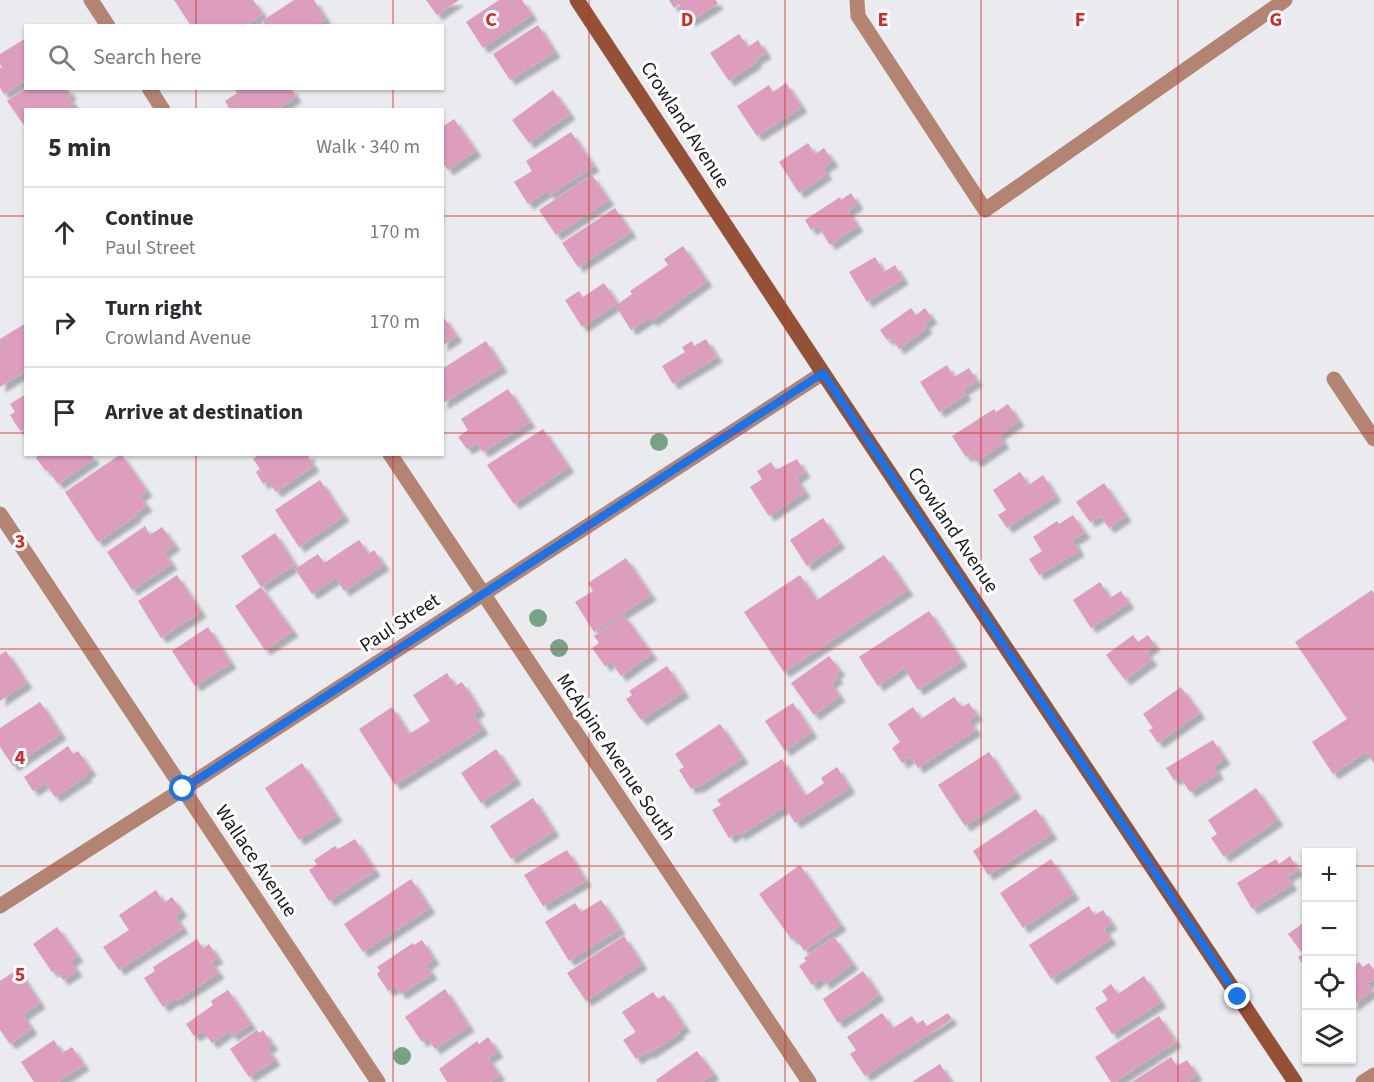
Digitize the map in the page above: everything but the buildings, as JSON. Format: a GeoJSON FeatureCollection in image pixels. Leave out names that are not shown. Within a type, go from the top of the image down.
{"type":"FeatureCollection","features":[{"type":"Feature","properties":{"kind":"main road","name":"Crowland Avenue"},"geometry":{"type":"LineString","coordinates":[[578,0],[823,373],[1295,1082]]}},
{"type":"Feature","properties":{"kind":"street"},"geometry":{"type":"LineString","coordinates":[[91,0],[107,24]]}},
{"type":"Feature","properties":{"kind":"street"},"geometry":{"type":"LineString","coordinates":[[858,0],[858,16],[985,210],[1285,0]]}},
{"type":"Feature","properties":{"kind":"street"},"geometry":{"type":"LineString","coordinates":[[150,90],[162,108]]}},
{"type":"Feature","properties":{"kind":"street","name":"Paul Street"},"geometry":{"type":"LineString","coordinates":[[0,906],[823,373]]}},
{"type":"Feature","properties":{"kind":"street"},"geometry":{"type":"LineString","coordinates":[[1334,379],[1374,439]]}},
{"type":"Feature","properties":{"kind":"street","name":"McAlpine Avenue South"},"geometry":{"type":"LineString","coordinates":[[391,456],[809,1082]]}},
{"type":"Feature","properties":{"kind":"street","name":"Wallace Avenue"},"geometry":{"type":"LineString","coordinates":[[0,514],[378,1082]]}},
{"type":"Feature","properties":{"kind":"street"},"geometry":{"type":"LineString","coordinates":[[1364,1082],[1374,1075]]}},
{"type":"Feature","properties":{"kind":"route"},"geometry":{"type":"LineString","coordinates":[[183,789],[823,373],[1238,997]]}}]}
